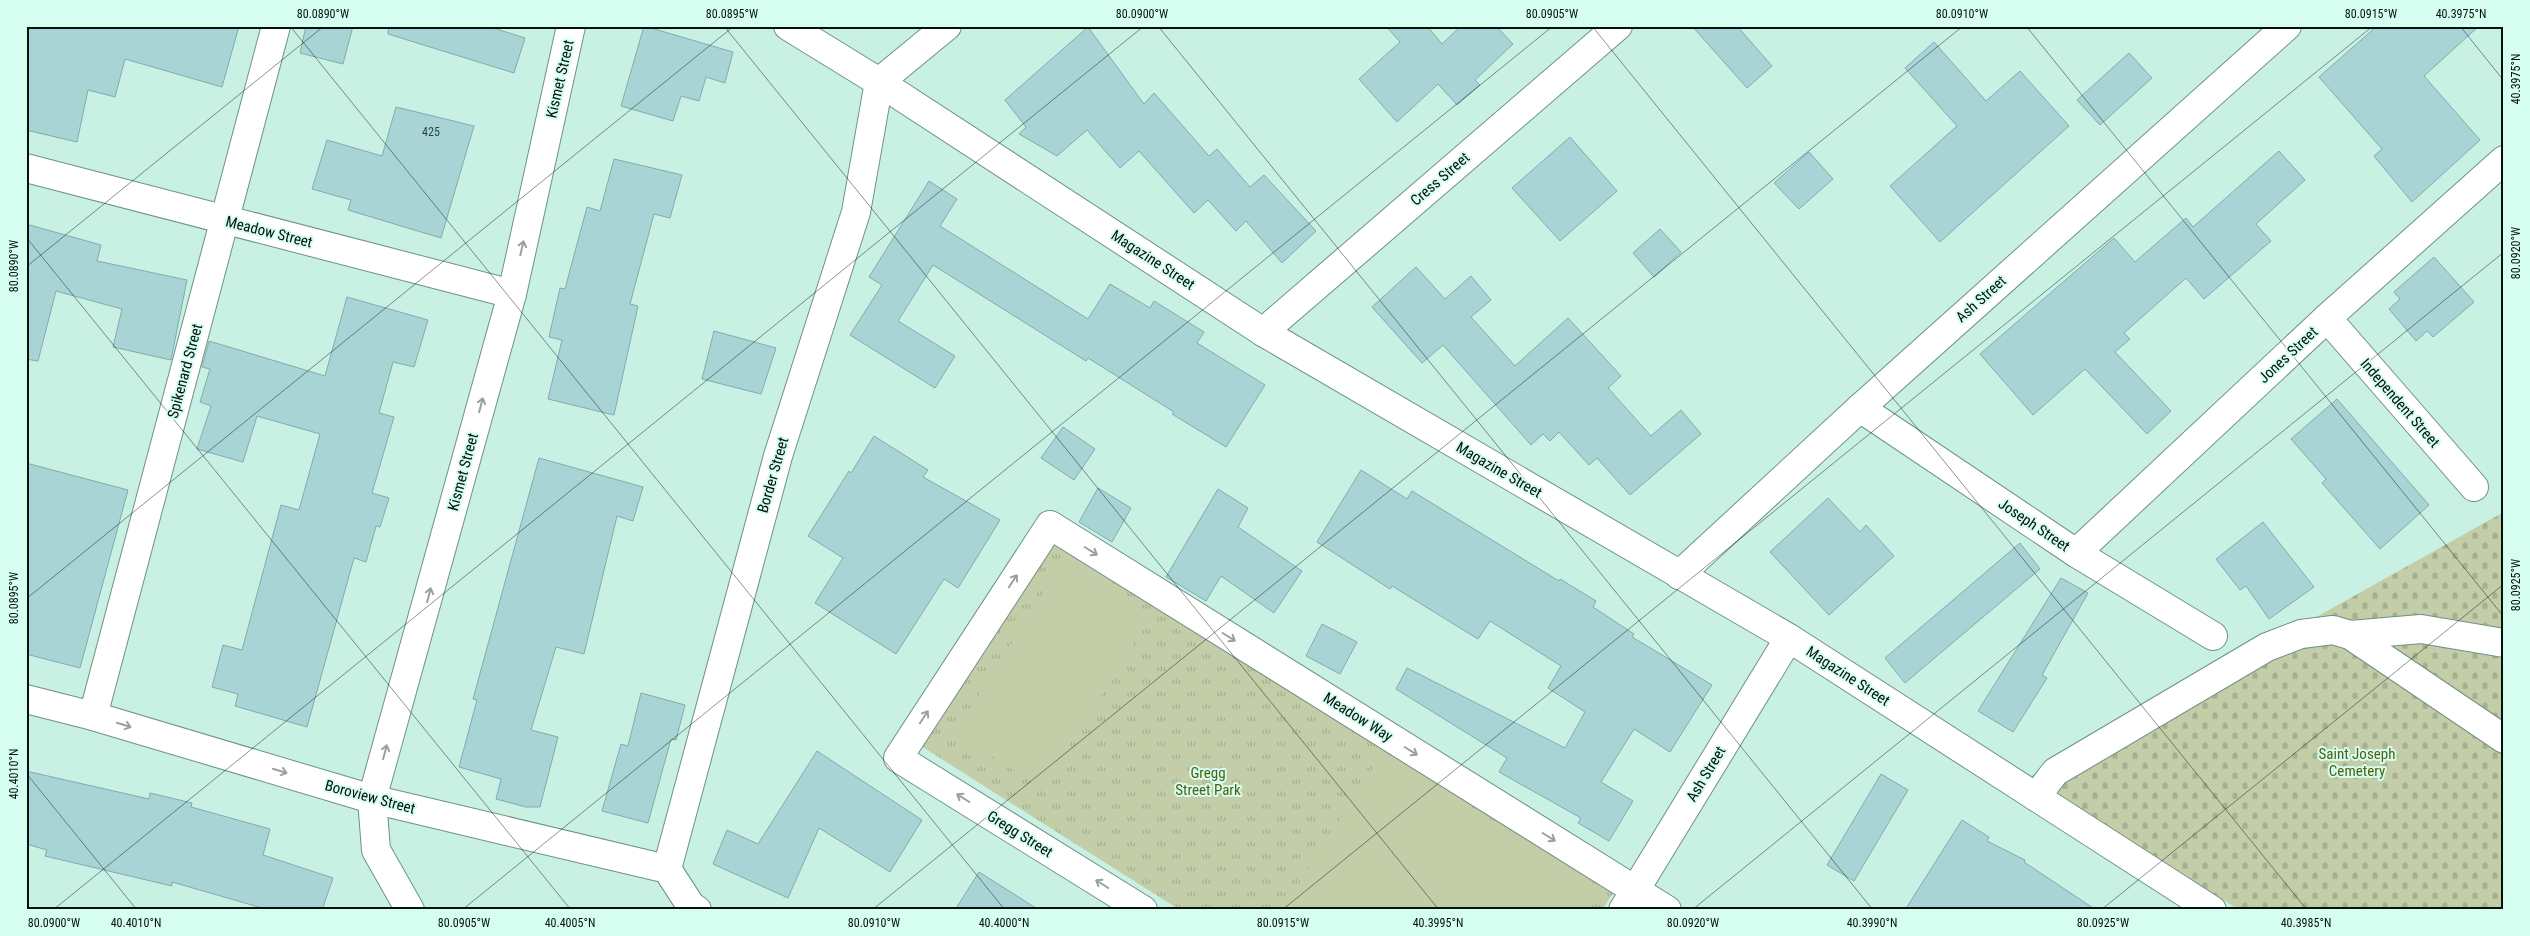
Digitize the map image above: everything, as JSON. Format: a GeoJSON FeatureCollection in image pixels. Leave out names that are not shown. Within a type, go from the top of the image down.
{"type":"FeatureCollection","features":[{"type":"Feature","properties":{"kind":"street","name":"Spikenard Street"},"geometry":{"type":"LineString","coordinates":[[93,716],[276,26]]}},
{"type":"Feature","properties":{"kind":"street","name":"Kismet Street"},"geometry":{"type":"LineString","coordinates":[[410,910],[376,850],[372,799],[512,294],[572,26]]}},
{"type":"Feature","properties":{"kind":"street","name":"Magazine Street"},"geometry":{"type":"LineString","coordinates":[[788,26],[879,82],[1263,332],[1789,638],[2212,910]]}},
{"type":"Feature","properties":{"kind":"street"},"geometry":{"type":"LineString","coordinates":[[879,82],[947,26]]}},
{"type":"Feature","properties":{"kind":"street","name":"Cress Street"},"geometry":{"type":"LineString","coordinates":[[1263,332],[1618,26]]}},
{"type":"Feature","properties":{"kind":"street","name":"Ash Street"},"geometry":{"type":"LineString","coordinates":[[1679,575],[1860,408],[2287,26]]}},
{"type":"Feature","properties":{"kind":"street","name":"Border Street"},"geometry":{"type":"LineString","coordinates":[[667,869],[778,456],[856,212],[879,82]]}},
{"type":"Feature","properties":{"kind":"street","name":"Jones Street"},"geometry":{"type":"LineString","coordinates":[[2076,553],[2327,318],[2504,160]]}},
{"type":"Feature","properties":{"kind":"street","name":"Meadow Street"},"geometry":{"type":"LineString","coordinates":[[26,168],[512,294]]}},
{"type":"Feature","properties":{"kind":"street","name":"Independent Street"},"geometry":{"type":"LineString","coordinates":[[2327,318],[2474,487]]}},
{"type":"Feature","properties":{"kind":"street","name":"Joseph Street"},"geometry":{"type":"LineString","coordinates":[[1860,408],[2076,553],[2213,636]]}},
{"type":"Feature","properties":{"kind":"street","name":"Gregg Street"},"geometry":{"type":"LineString","coordinates":[[1050,525],[898,758],[1143,910]]}},
{"type":"Feature","properties":{"kind":"street","name":"Meadow Way"},"geometry":{"type":"LineString","coordinates":[[1050,525],[1629,900],[1666,910]]}},
{"type":"Feature","properties":{"kind":"street"},"geometry":{"type":"LineString","coordinates":[[2350,635],[2421,629],[2504,643]]}},
{"type":"Feature","properties":{"kind":"street"},"geometry":{"type":"LineString","coordinates":[[2036,797],[2055,772],[2267,647],[2300,634],[2333,630],[2350,635],[2504,739]]}},
{"type":"Feature","properties":{"kind":"street","name":"Ash Street"},"geometry":{"type":"LineString","coordinates":[[1629,900],[1789,638]]}},
{"type":"Feature","properties":{"kind":"street","name":"Boroview Street"},"geometry":{"type":"LineString","coordinates":[[26,699],[93,716],[372,799],[667,869]]}},
{"type":"Feature","properties":{"kind":"street"},"geometry":{"type":"LineString","coordinates":[[667,869],[691,906],[697,910]]}},
{"type":"Feature","properties":{"kind":"green space","name":"Saint Joseph Cemetery"},"geometry":{"type":"Polygon","coordinates":[[[2504,512],[2504,910],[2239,910],[2030,777],[2504,512]]]}},
{"type":"Feature","properties":{"kind":"green space","name":"Gregg Street Park"},"geometry":{"type":"Polygon","coordinates":[[[1055,541],[1615,890],[1602,910],[1180,910],[921,746],[1055,541]]]}},
{"type":"Feature","properties":{"kind":"green space"},"geometry":{"type":"Polygon","coordinates":[[[1065,559],[1152,615],[1042,788],[955,733],[1065,559]]]}},
{"type":"Feature","properties":{"kind":"green space"},"geometry":{"type":"Polygon","coordinates":[[[1383,752],[1597,886],[1582,910],[1282,910],[1383,752]]]}},
{"type":"Feature","properties":{"kind":"building"},"geometry":{"type":"Polygon","coordinates":[[[26,26],[239,26],[222,87],[125,59],[115,97],[88,90],[77,142],[26,130],[26,26]]]}},
{"type":"Feature","properties":{"kind":"building"},"geometry":{"type":"Polygon","coordinates":[[[306,26],[353,26],[343,64],[300,53],[306,26]]]}},
{"type":"Feature","properties":{"kind":"building"},"geometry":{"type":"Polygon","coordinates":[[[389,26],[487,26],[525,38],[514,73],[388,34],[389,26]]]}},
{"type":"Feature","properties":{"kind":"building"},"geometry":{"type":"Polygon","coordinates":[[[644,26],[733,52],[725,83],[706,77],[699,101],[681,96],[673,121],[621,106],[644,26]]]}},
{"type":"Feature","properties":{"kind":"building"},"geometry":{"type":"Polygon","coordinates":[[[1386,26],[1427,26],[1442,44],[1461,26],[1496,26],[1513,44],[1475,80],[1480,85],[1457,105],[1438,84],[1397,122],[1359,79],[1400,42],[1386,26]]]}},
{"type":"Feature","properties":{"kind":"building"},"geometry":{"type":"Polygon","coordinates":[[[1692,26],[1737,26],[1772,66],[1747,88],[1692,26]]]}},
{"type":"Feature","properties":{"kind":"building"},"geometry":{"type":"Polygon","coordinates":[[[2377,26],[2479,26],[2424,76],[2480,140],[2412,202],[2374,156],[2382,149],[2319,77],[2377,26]]]}},
{"type":"Feature","properties":{"kind":"building"},"geometry":{"type":"Polygon","coordinates":[[[1088,27],[1144,104],[1154,93],[1209,156],[1217,149],[1250,187],[1264,175],[1316,231],[1282,263],[1246,221],[1236,231],[1208,200],[1194,213],[1139,151],[1120,168],[1087,130],[1057,156],[1019,134],[1026,127],[1005,100],[1088,27]]]}},
{"type":"Feature","properties":{"kind":"building"},"geometry":{"type":"Polygon","coordinates":[[[1934,42],[1986,101],[2020,71],[2069,126],[1940,242],[1890,186],[1957,126],[1905,68],[1934,42]]]}},
{"type":"Feature","properties":{"kind":"building"},"geometry":{"type":"Polygon","coordinates":[[[2129,53],[2152,78],[2100,125],[2077,100],[2129,53]]]}},
{"type":"Feature","properties":{"kind":"building"},"geometry":{"type":"Polygon","coordinates":[[[396,107],[474,126],[441,238],[348,210],[351,200],[312,189],[327,140],[382,156],[396,107]]]}},
{"type":"Feature","properties":{"kind":"building"},"geometry":{"type":"Polygon","coordinates":[[[1570,137],[1617,191],[1560,241],[1512,188],[1570,137]]]}},
{"type":"Feature","properties":{"kind":"building"},"geometry":{"type":"Polygon","coordinates":[[[2279,151],[2305,180],[2256,224],[2271,241],[2204,299],[2186,278],[2124,333],[2130,339],[2115,352],[2171,411],[2147,434],[2085,369],[2033,415],[1980,354],[2114,238],[2135,262],[2186,218],[2193,227],[2279,151]]]}},
{"type":"Feature","properties":{"kind":"building"},"geometry":{"type":"Polygon","coordinates":[[[1809,152],[1833,179],[1799,209],[1774,183],[1809,152]]]}},
{"type":"Feature","properties":{"kind":"building"},"geometry":{"type":"Polygon","coordinates":[[[614,159],[682,175],[670,218],[654,214],[630,304],[638,306],[614,415],[548,399],[562,340],[549,337],[560,288],[565,289],[587,207],[600,211],[614,159]]]}},
{"type":"Feature","properties":{"kind":"building"},"geometry":{"type":"Polygon","coordinates":[[[929,181],[957,199],[940,226],[1088,319],[1110,284],[1150,308],[1154,301],[1204,332],[1197,343],[1265,385],[1226,447],[1172,414],[1174,412],[1088,358],[1086,361],[933,265],[898,321],[955,356],[935,388],[850,335],[882,285],[869,277],[929,181]]]}},
{"type":"Feature","properties":{"kind":"building"},"geometry":{"type":"Polygon","coordinates":[[[26,224],[101,245],[97,261],[187,280],[171,360],[113,347],[122,309],[56,291],[38,361],[26,359],[26,224]]]}},
{"type":"Feature","properties":{"kind":"building"},"geometry":{"type":"Polygon","coordinates":[[[1660,229],[1681,252],[1654,277],[1633,253],[1660,229]]]}},
{"type":"Feature","properties":{"kind":"building"},"geometry":{"type":"Polygon","coordinates":[[[2434,257],[2474,302],[2433,337],[2427,331],[2416,341],[2389,309],[2400,299],[2394,292],[2434,257]]]}},
{"type":"Feature","properties":{"kind":"building"},"geometry":{"type":"Polygon","coordinates":[[[1416,267],[1445,299],[1471,276],[1491,300],[1471,317],[1515,366],[1568,318],[1621,376],[1608,388],[1651,436],[1681,410],[1701,434],[1630,495],[1597,458],[1589,465],[1559,432],[1550,441],[1543,434],[1531,445],[1443,345],[1422,363],[1372,307],[1416,267]]]}},
{"type":"Feature","properties":{"kind":"building"},"geometry":{"type":"Polygon","coordinates":[[[347,297],[428,320],[414,367],[393,362],[379,413],[394,417],[372,493],[389,498],[380,527],[376,526],[366,562],[354,558],[307,727],[235,706],[238,694],[212,687],[223,645],[242,650],[281,505],[299,510],[320,434],[257,416],[243,462],[197,449],[211,406],[200,402],[210,369],[202,367],[209,341],[325,376],[347,297]]]}},
{"type":"Feature","properties":{"kind":"building"},"geometry":{"type":"Polygon","coordinates":[[[714,331],[776,348],[761,394],[702,379],[714,331]]]}},
{"type":"Feature","properties":{"kind":"building"},"geometry":{"type":"Polygon","coordinates":[[[2337,399],[2429,505],[2380,549],[2322,483],[2326,479],[2291,439],[2337,399]]]}},
{"type":"Feature","properties":{"kind":"building"},"geometry":{"type":"Polygon","coordinates":[[[1063,427],[1095,449],[1074,480],[1041,458],[1063,427]]]}},
{"type":"Feature","properties":{"kind":"building"},"geometry":{"type":"Polygon","coordinates":[[[874,436],[928,470],[923,477],[1000,520],[958,588],[944,579],[896,654],[815,603],[843,558],[808,536],[849,471],[851,473],[874,436]]]}},
{"type":"Feature","properties":{"kind":"building"},"geometry":{"type":"Polygon","coordinates":[[[539,458],[643,487],[633,521],[617,516],[584,654],[556,647],[531,730],[558,737],[540,807],[526,807],[496,799],[501,779],[459,767],[477,700],[473,699],[539,458]]]}},
{"type":"Feature","properties":{"kind":"building"},"geometry":{"type":"Polygon","coordinates":[[[26,463],[128,490],[80,668],[26,654],[26,463]]]}},
{"type":"Feature","properties":{"kind":"building"},"geometry":{"type":"Polygon","coordinates":[[[1361,470],[1407,499],[1412,491],[1559,581],[1560,579],[1596,601],[1593,607],[1634,634],[1632,637],[1712,685],[1670,752],[1634,729],[1601,782],[1633,801],[1609,841],[1578,823],[1581,818],[1499,772],[1507,758],[1396,689],[1407,668],[1565,748],[1585,712],[1548,688],[1561,666],[1490,621],[1478,639],[1392,586],[1390,589],[1317,542],[1361,470]]]}},
{"type":"Feature","properties":{"kind":"building"},"geometry":{"type":"Polygon","coordinates":[[[1098,488],[1131,508],[1112,542],[1079,522],[1098,488]]]}},
{"type":"Feature","properties":{"kind":"building"},"geometry":{"type":"Polygon","coordinates":[[[1218,489],[1248,508],[1238,527],[1302,571],[1274,613],[1221,576],[1206,601],[1166,577],[1218,489]]]}},
{"type":"Feature","properties":{"kind":"building"},"geometry":{"type":"Polygon","coordinates":[[[1828,498],[1860,532],[1866,525],[1894,556],[1829,615],[1770,552],[1828,498]]]}},
{"type":"Feature","properties":{"kind":"building"},"geometry":{"type":"Polygon","coordinates":[[[2263,522],[2314,587],[2269,619],[2246,586],[2240,590],[2216,559],[2263,522]]]}},
{"type":"Feature","properties":{"kind":"building"},"geometry":{"type":"Polygon","coordinates":[[[2020,543],[2040,569],[1905,683],[1885,658],[2020,543]]]}},
{"type":"Feature","properties":{"kind":"building"},"geometry":{"type":"Polygon","coordinates":[[[2061,578],[2088,593],[2042,675],[2047,678],[2013,732],[1978,711],[2061,578]]]}},
{"type":"Feature","properties":{"kind":"building"},"geometry":{"type":"Polygon","coordinates":[[[1322,624],[1357,642],[1340,674],[1306,656],[1322,624]]]}},
{"type":"Feature","properties":{"kind":"building"},"geometry":{"type":"Polygon","coordinates":[[[641,693],[685,705],[676,740],[671,739],[648,823],[602,811],[621,744],[628,746],[641,693]]]}},
{"type":"Feature","properties":{"kind":"building"},"geometry":{"type":"Polygon","coordinates":[[[817,751],[922,820],[890,872],[819,828],[788,898],[713,864],[727,830],[758,844],[817,751]]]}},
{"type":"Feature","properties":{"kind":"building"},"geometry":{"type":"Polygon","coordinates":[[[26,771],[149,799],[150,793],[192,803],[191,807],[270,829],[263,855],[333,878],[322,910],[269,910],[172,882],[172,886],[45,856],[47,850],[26,844],[26,771]]]}},
{"type":"Feature","properties":{"kind":"building"},"geometry":{"type":"Polygon","coordinates":[[[1881,774],[1908,790],[1854,881],[1827,865],[1881,774]]]}},
{"type":"Feature","properties":{"kind":"building"},"geometry":{"type":"Polygon","coordinates":[[[1962,820],[1989,837],[1987,841],[2025,860],[2024,862],[2096,910],[1905,910],[1962,820]]]}},
{"type":"Feature","properties":{"kind":"building"},"geometry":{"type":"Polygon","coordinates":[[[979,872],[1039,910],[955,910],[979,872]]]}}]}
